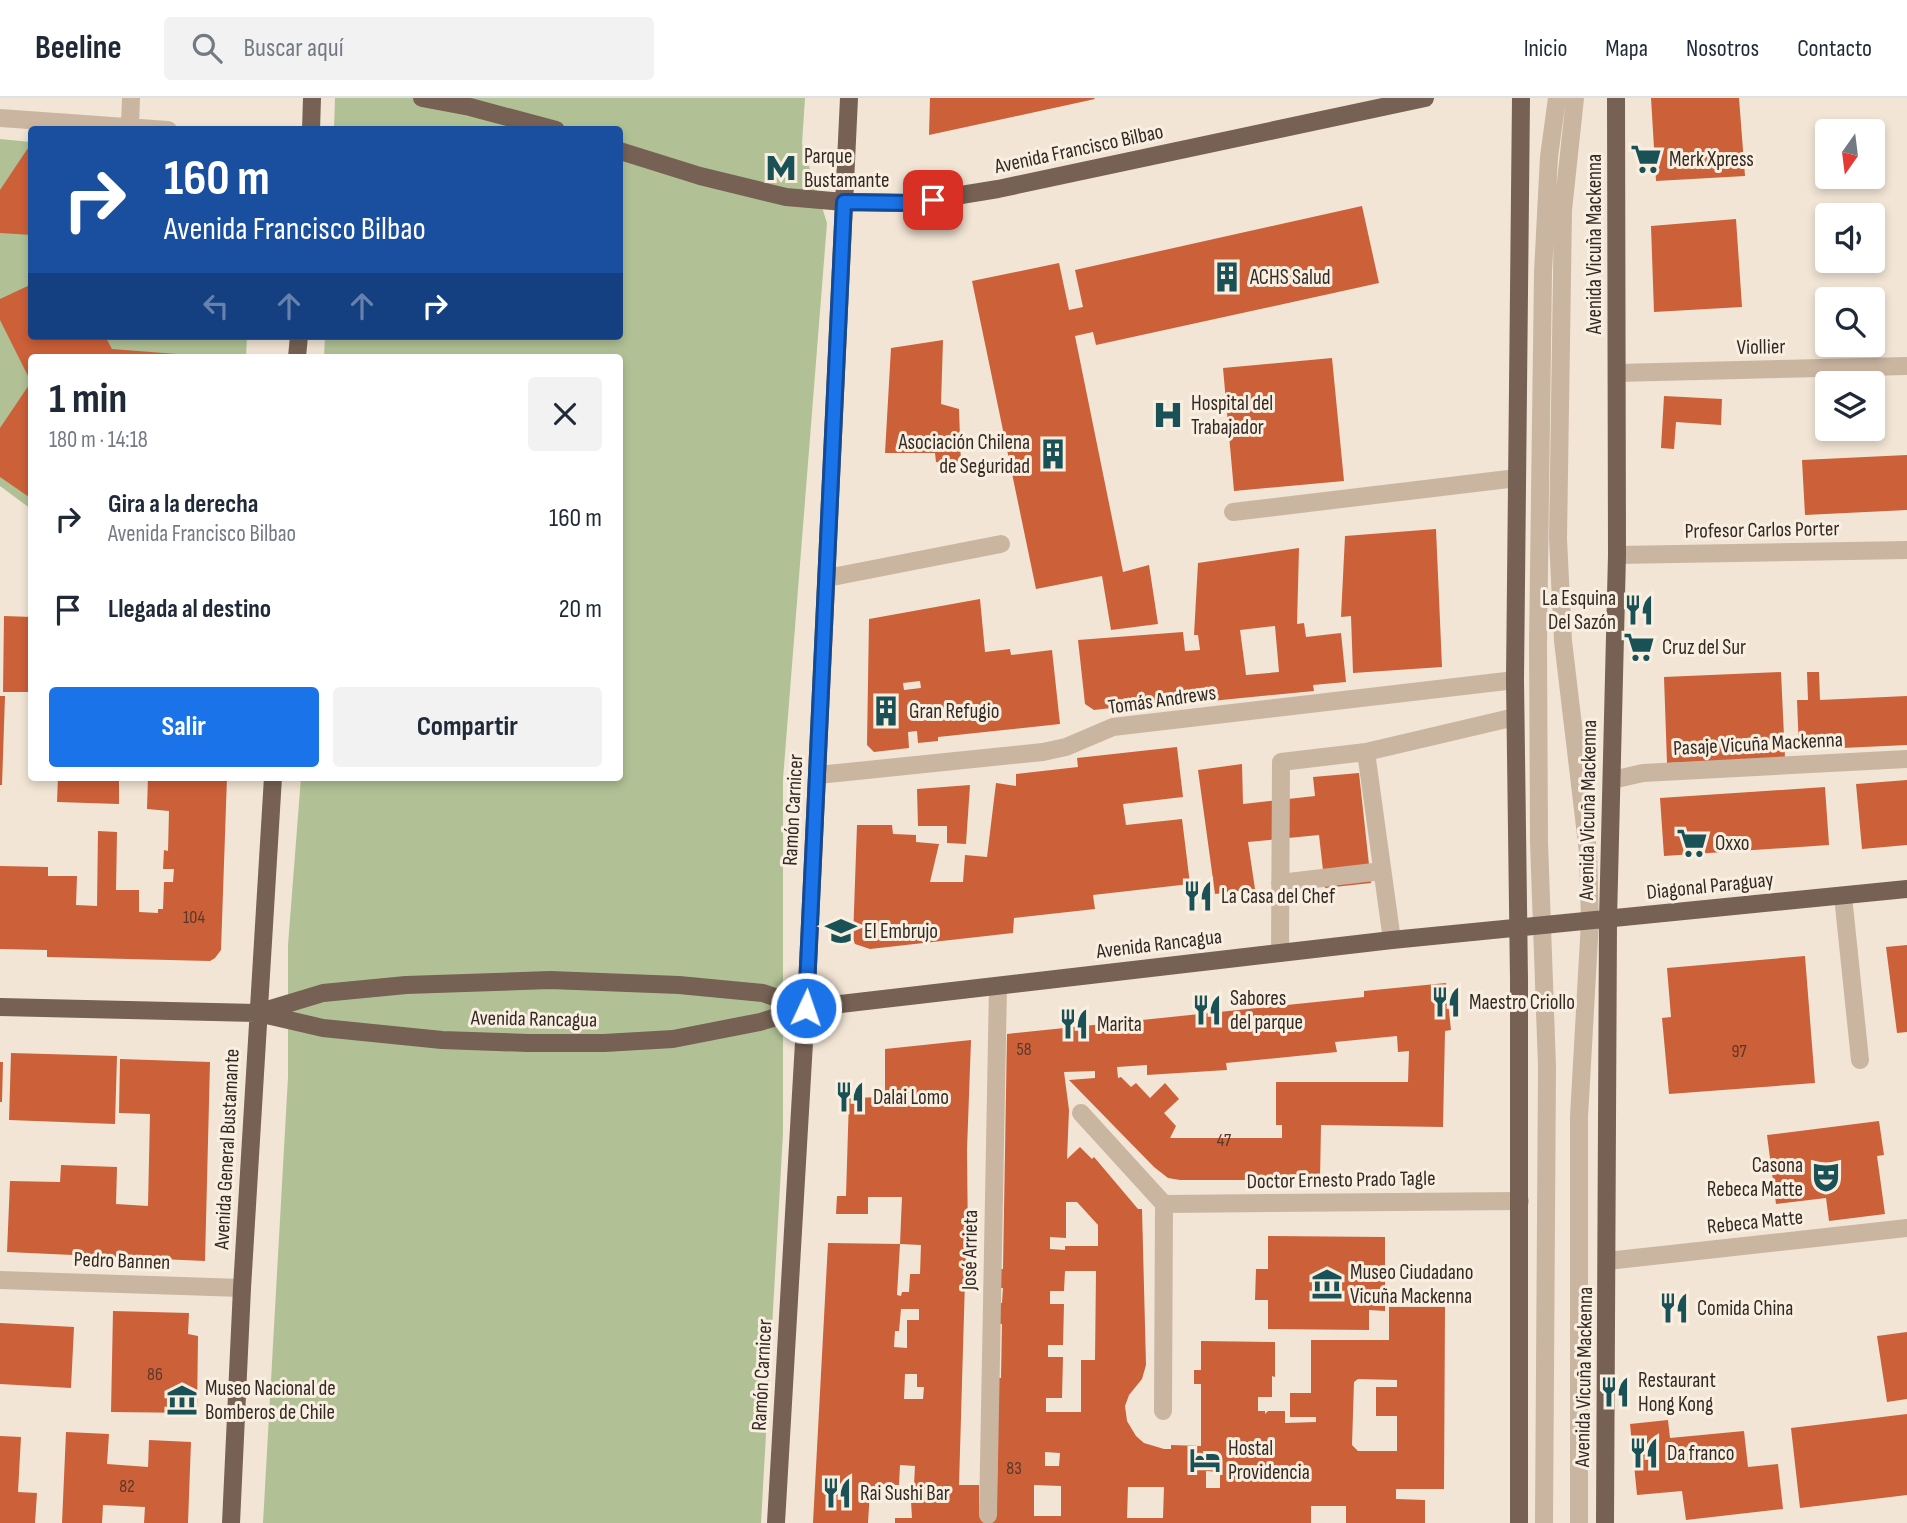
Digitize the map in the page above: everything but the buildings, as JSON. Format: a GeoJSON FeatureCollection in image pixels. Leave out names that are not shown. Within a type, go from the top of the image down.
{"type":"FeatureCollection","features":[{"type":"Feature","properties":{"kind":"main road"},"geometry":{"type":"LineString","coordinates":[[311,126],[312,98]]}},
{"type":"Feature","properties":{"kind":"main road"},"geometry":{"type":"LineString","coordinates":[[422,98],[470,107],[541,126]]}},
{"type":"Feature","properties":{"kind":"main road","name":"Ramón Carnicer"},"geometry":{"type":"LineString","coordinates":[[776,1523],[818,775],[849,98]]}},
{"type":"Feature","properties":{"kind":"main road","name":"Avenida Francisco Bilbao"},"geometry":{"type":"LineString","coordinates":[[623,152],[748,189],[803,199],[912,203],[999,189],[1425,98]]}},
{"type":"Feature","properties":{"kind":"main road"},"geometry":{"type":"LineString","coordinates":[[1519,1523],[1520,1201],[1515,680],[1521,98]]}},
{"type":"Feature","properties":{"kind":"main road","name":"Avenida Vicuña Mackenna"},"geometry":{"type":"LineString","coordinates":[[1605,1523],[1608,920],[1617,555],[1616,98]]}},
{"type":"Feature","properties":{"kind":"main road","name":"Avenida General Bustamante"},"geometry":{"type":"LineString","coordinates":[[231,1523],[242,1288],[273,781]]}},
{"type":"Feature","properties":{"kind":"main road","name":"Diagonal Paraguay"},"geometry":{"type":"LineString","coordinates":[[1517,927],[1907,889]]}},
{"type":"Feature","properties":{"kind":"main road","name":"Avenida Rancagua"},"geometry":{"type":"LineString","coordinates":[[0,1007],[258,1013],[323,1028],[442,1040],[604,1043],[673,1038],[726,1030],[806,1008],[1517,927]]}},
{"type":"Feature","properties":{"kind":"main road","name":"Avenida Rancagua"},"geometry":{"type":"LineString","coordinates":[[258,1013],[323,993],[406,985],[550,980],[680,985],[763,993],[806,1008]]}},
{"type":"Feature","properties":{"kind":"street"},"geometry":{"type":"LineString","coordinates":[[0,118],[130,126],[131,98]]}},
{"type":"Feature","properties":{"kind":"street"},"geometry":{"type":"LineString","coordinates":[[1544,1523],[1547,1067],[1541,925],[1538,644],[1542,272],[1549,157],[1557,98]]}},
{"type":"Feature","properties":{"kind":"street"},"geometry":{"type":"LineString","coordinates":[[1575,98],[1563,210],[1558,539],[1563,641],[1588,852],[1590,921],[1579,1117],[1579,1523]]}},
{"type":"Feature","properties":{"kind":"street","name":"Viollier"},"geometry":{"type":"LineString","coordinates":[[1617,373],[1907,366]]}},
{"type":"Feature","properties":{"kind":"street"},"geometry":{"type":"LineString","coordinates":[[1233,512],[1517,478]]}},
{"type":"Feature","properties":{"kind":"street"},"geometry":{"type":"LineString","coordinates":[[827,578],[1001,544]]}},
{"type":"Feature","properties":{"kind":"street","name":"Profesor Carlos Porter"},"geometry":{"type":"LineString","coordinates":[[1617,555],[1907,550]]}},
{"type":"Feature","properties":{"kind":"street","name":"Tomás Andrews"},"geometry":{"type":"LineString","coordinates":[[818,775],[1043,752],[1066,747],[1113,727],[1515,680]]}},
{"type":"Feature","properties":{"kind":"street"},"geometry":{"type":"LineString","coordinates":[[1279,953],[1281,762],[1366,752],[1515,717]]}},
{"type":"Feature","properties":{"kind":"street"},"geometry":{"type":"LineString","coordinates":[[1366,752],[1392,940]]}},
{"type":"Feature","properties":{"kind":"street","name":"Pasaje Vicuña Mackenna"},"geometry":{"type":"LineString","coordinates":[[1612,780],[1643,773],[1907,759]]}},
{"type":"Feature","properties":{"kind":"street"},"geometry":{"type":"LineString","coordinates":[[1280,883],[1382,870]]}},
{"type":"Feature","properties":{"kind":"street"},"geometry":{"type":"LineString","coordinates":[[1843,896],[1860,1060]]}},
{"type":"Feature","properties":{"kind":"street","name":"José Arrieta"},"geometry":{"type":"LineString","coordinates":[[988,1516],[998,986]]}},
{"type":"Feature","properties":{"kind":"street"},"geometry":{"type":"LineString","coordinates":[[1081,1114],[1164,1204],[1163,1411]]}},
{"type":"Feature","properties":{"kind":"street","name":"Doctor Ernesto Prado Tagle"},"geometry":{"type":"LineString","coordinates":[[1164,1204],[1520,1201]]}},
{"type":"Feature","properties":{"kind":"street","name":"Rebeca Matte"},"geometry":{"type":"LineString","coordinates":[[1607,1261],[1907,1228]]}},
{"type":"Feature","properties":{"kind":"street","name":"Pedro Bannen"},"geometry":{"type":"LineString","coordinates":[[0,1280],[242,1288]]}},
{"type":"Feature","properties":{"kind":"green space","name":"Parque Bustamante"},"geometry":{"type":"Polygon","coordinates":[[[335,98],[805,98],[802,144],[827,223],[783,779],[783,1133],[761,1523],[263,1523],[288,1077],[288,945],[301,781],[623,781],[623,354],[324,354],[325,340],[623,340],[623,126],[334,126],[335,98]]]}},
{"type":"Feature","properties":{"kind":"green space"},"geometry":{"type":"Polygon","coordinates":[[[0,139],[28,142],[28,340],[247,340],[246,354],[28,354],[28,507],[0,486],[0,139]]]}},
{"type":"Feature","properties":{"kind":"place","name":"Merk Xpress"},"geometry":{"type":"Point","coordinates":[1646,159]}},
{"type":"Feature","properties":{"kind":"place","name":"Parque Bustamante"},"geometry":{"type":"Point","coordinates":[781,168]}},
{"type":"Feature","properties":{"kind":"place","name":"ACHS Salud"},"geometry":{"type":"Point","coordinates":[1227,277]}},
{"type":"Feature","properties":{"kind":"place","name":"Hospital del Trabajador"},"geometry":{"type":"Point","coordinates":[1168,415]}},
{"type":"Feature","properties":{"kind":"place","name":"Asociación Chilena de Seguridad"},"geometry":{"type":"Point","coordinates":[1053,454]}},
{"type":"Feature","properties":{"kind":"place","name":"La Esquina Del Sazón"},"geometry":{"type":"Point","coordinates":[1639,610]}},
{"type":"Feature","properties":{"kind":"place","name":"Cruz del Sur"},"geometry":{"type":"Point","coordinates":[1639,647]}},
{"type":"Feature","properties":{"kind":"place","name":"Gran Refugio"},"geometry":{"type":"Point","coordinates":[886,711]}},
{"type":"Feature","properties":{"kind":"place","name":"Oxxo"},"geometry":{"type":"Point","coordinates":[1692,843]}},
{"type":"Feature","properties":{"kind":"place","name":"La Casa del Chef"},"geometry":{"type":"Point","coordinates":[1198,896]}},
{"type":"Feature","properties":{"kind":"place","name":"El Embrujo"},"geometry":{"type":"Point","coordinates":[841,931]}},
{"type":"Feature","properties":{"kind":"place","name":"Maestro Criollo"},"geometry":{"type":"Point","coordinates":[1446,1002]}},
{"type":"Feature","properties":{"kind":"place","name":"Sabores del parque"},"geometry":{"type":"Point","coordinates":[1207,1010]}},
{"type":"Feature","properties":{"kind":"place","name":"Marita"},"geometry":{"type":"Point","coordinates":[1074,1024]}},
{"type":"Feature","properties":{"kind":"place","name":"Dalai Lomo"},"geometry":{"type":"Point","coordinates":[850,1097]}},
{"type":"Feature","properties":{"kind":"place","name":"Casona Rebeca Matte"},"geometry":{"type":"Point","coordinates":[1826,1177]}},
{"type":"Feature","properties":{"kind":"place","name":"Museo Ciudadano Vicuña Mackenna"},"geometry":{"type":"Point","coordinates":[1327,1284]}},
{"type":"Feature","properties":{"kind":"place","name":"Comida China"},"geometry":{"type":"Point","coordinates":[1674,1308]}},
{"type":"Feature","properties":{"kind":"place","name":"Restaurant Hong Kong"},"geometry":{"type":"Point","coordinates":[1615,1392]}},
{"type":"Feature","properties":{"kind":"place","name":"Museo Nacional de Bomberos de Chile"},"geometry":{"type":"Point","coordinates":[182,1400]}},
{"type":"Feature","properties":{"kind":"place","name":"Da franco"},"geometry":{"type":"Point","coordinates":[1644,1453]}},
{"type":"Feature","properties":{"kind":"place","name":"Hostal Providencia"},"geometry":{"type":"Point","coordinates":[1205,1460]}},
{"type":"Feature","properties":{"kind":"place","name":"Rai Sushi Bar"},"geometry":{"type":"Point","coordinates":[837,1493]}},
{"type":"Feature","properties":{"kind":"route"},"geometry":{"type":"LineString","coordinates":[[806,1008],[844,202],[912,203],[933,200]]}}]}
